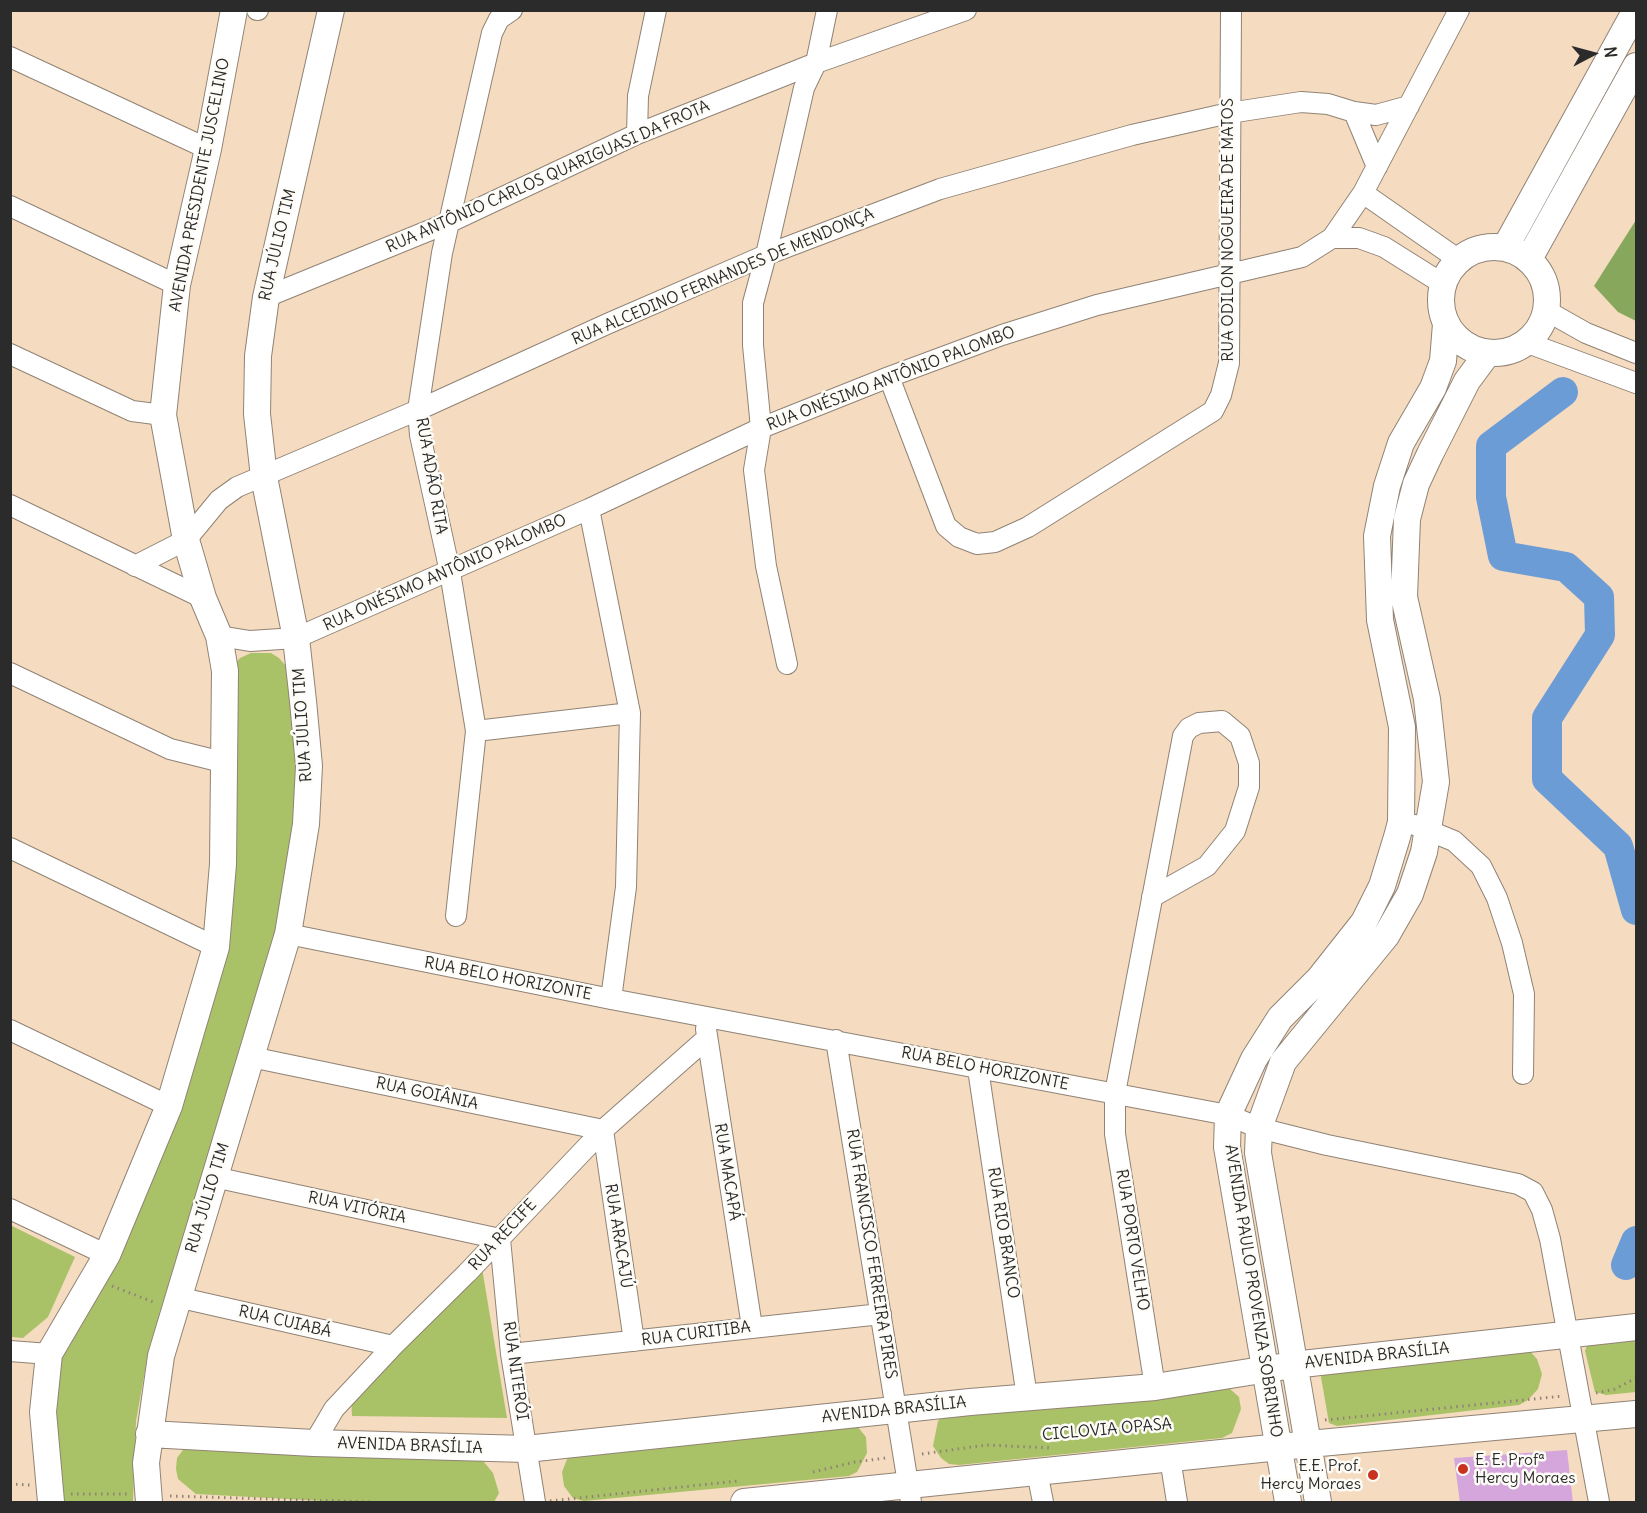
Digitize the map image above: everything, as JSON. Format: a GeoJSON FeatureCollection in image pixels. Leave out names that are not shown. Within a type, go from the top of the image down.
{"type":"FeatureCollection","features":[{"type":"Feature","properties":{"kind":"main road","name":"AVENIDA PRESIDENTE JUSCELINO"},"geometry":{"type":"LineString","coordinates":[[56,1498],[43,1412],[49,1354],[107,1255],[169,1106],[216,947],[223,864],[222,762],[225,671],[219,636],[203,598],[186,540],[163,414],[177,285],[208,149],[234,10]]}},
{"type":"Feature","properties":{"kind":"main road","name":"RUA JÚLIO TIM"},"geometry":{"type":"LineString","coordinates":[[149,1497],[146,1464],[161,1356],[288,934],[306,824],[309,766],[296,638],[264,477],[257,414],[258,356],[266,297],[331,10]]}},
{"type":"Feature","properties":{"kind":"main road"},"geometry":{"type":"LineString","coordinates":[[1505,248],[1636,10]]}},
{"type":"Feature","properties":{"kind":"main road"},"geometry":{"type":"LineString","coordinates":[[1529,259],[1636,66]]}},
{"type":"Feature","properties":{"kind":"main road"},"geometry":{"type":"LineString","coordinates":[[1228,1114],[1254,1059],[1280,1018],[1319,979],[1364,922],[1382,886],[1401,822],[1402,727],[1380,620],[1377,536],[1387,486],[1401,443],[1433,388],[1443,361],[1446,324],[1442,311],[1443,284],[1449,271],[1459,260],[1473,251],[1488,247],[1505,248],[1529,259],[1545,282],[1547,310],[1540,328],[1528,342],[1509,352],[1487,354],[1463,344],[1446,324]]}},
{"type":"Feature","properties":{"kind":"main road","name":"AVENIDA PAULO PROVENZA SOBRINHO"},"geometry":{"type":"LineString","coordinates":[[1318,1503],[1313,1432],[1293,1365],[1258,1153],[1260,1128],[1273,1083],[1283,1062],[1320,1013],[1360,970],[1386,936],[1410,894],[1424,852],[1436,782],[1434,744],[1404,597],[1407,519],[1416,484],[1430,454],[1467,381],[1487,354]]}},
{"type":"Feature","properties":{"kind":"main road","name":"AVENIDA PAULO PROVENZA SOBRINHO"},"geometry":{"type":"LineString","coordinates":[[1228,1114],[1227,1147],[1288,1503]]}},
{"type":"Feature","properties":{"kind":"main road","name":"AVENIDA BRASÍLIA"},"geometry":{"type":"LineString","coordinates":[[149,1434],[314,1443],[526,1449],[1027,1397],[1155,1387],[1293,1365],[1636,1327]]}},
{"type":"Feature","properties":{"kind":"main road"},"geometry":{"type":"LineString","coordinates":[[744,1491],[910,1494],[1037,1472],[1280,1448],[1313,1432],[1583,1421],[1636,1414]]}},
{"type":"Feature","properties":{"kind":"street","name":"RUA ADÃO RITA"},"geometry":{"type":"LineString","coordinates":[[456,916],[476,731],[450,572],[420,435],[418,410],[442,254],[492,33],[500,19],[512,10]]}},
{"type":"Feature","properties":{"kind":"street"},"geometry":{"type":"LineString","coordinates":[[637,134],[638,96],[656,10]]}},
{"type":"Feature","properties":{"kind":"street"},"geometry":{"type":"LineString","coordinates":[[787,664],[766,566],[754,470],[761,428],[753,345],[753,303],[804,88],[816,63],[827,10]]}},
{"type":"Feature","properties":{"kind":"street","name":"RUA ANTÔNIO CARLOS QUARIGUASI DA FROTA"},"geometry":{"type":"LineString","coordinates":[[266,297],[450,222],[637,134],[816,63],[966,10]]}},
{"type":"Feature","properties":{"kind":"street","name":"RUA ODILON NOGUEIRA DE MATOS"},"geometry":{"type":"LineString","coordinates":[[889,377],[946,526],[958,537],[977,544],[995,542],[1028,527],[1213,411],[1221,394],[1229,363],[1231,10]]}},
{"type":"Feature","properties":{"kind":"street","name":"RUA ONÉSIMO ANTÔNIO PALOMBO"},"geometry":{"type":"LineString","coordinates":[[219,636],[250,641],[296,638],[450,572],[761,428],[889,377],[1002,335],[1097,305],[1302,257],[1332,237],[1363,193],[1459,10]]}},
{"type":"Feature","properties":{"kind":"street"},"geometry":{"type":"LineString","coordinates":[[10,57],[208,149]]}},
{"type":"Feature","properties":{"kind":"street","name":"RUA ALCEDINO FERNANDES DE MENDONÇA"},"geometry":{"type":"LineString","coordinates":[[135,566],[186,540],[227,493],[766,255],[940,189],[1132,135],[1229,113],[1301,102],[1328,104],[1354,112],[1376,115],[1409,106]]}},
{"type":"Feature","properties":{"kind":"street"},"geometry":{"type":"LineString","coordinates":[[1354,112],[1377,167]]}},
{"type":"Feature","properties":{"kind":"street"},"geometry":{"type":"LineString","coordinates":[[1363,193],[1459,260]]}},
{"type":"Feature","properties":{"kind":"street"},"geometry":{"type":"LineString","coordinates":[[10,206],[177,285]]}},
{"type":"Feature","properties":{"kind":"street"},"geometry":{"type":"LineString","coordinates":[[1332,237],[1359,237],[1384,247],[1443,284]]}},
{"type":"Feature","properties":{"kind":"street"},"geometry":{"type":"LineString","coordinates":[[1547,310],[1583,332],[1636,353]]}},
{"type":"Feature","properties":{"kind":"street"},"geometry":{"type":"LineString","coordinates":[[1528,342],[1636,383]]}},
{"type":"Feature","properties":{"kind":"street"},"geometry":{"type":"LineString","coordinates":[[10,354],[132,411],[163,414]]}},
{"type":"Feature","properties":{"kind":"street"},"geometry":{"type":"LineString","coordinates":[[10,505],[203,598]]}},
{"type":"Feature","properties":{"kind":"street"},"geometry":{"type":"LineString","coordinates":[[589,509],[630,713],[626,887],[611,999]]}},
{"type":"Feature","properties":{"kind":"street"},"geometry":{"type":"LineString","coordinates":[[10,672],[170,749],[222,762]]}},
{"type":"Feature","properties":{"kind":"street"},"geometry":{"type":"LineString","coordinates":[[476,731],[630,713]]}},
{"type":"Feature","properties":{"kind":"street","name":"RUA PORTO VELHO"},"geometry":{"type":"LineString","coordinates":[[1152,897],[1207,866],[1235,831],[1249,787],[1249,763],[1240,736],[1222,721],[1199,723],[1189,728],[1183,736],[1152,897],[1115,1093],[1115,1134],[1155,1387]]}},
{"type":"Feature","properties":{"kind":"street"},"geometry":{"type":"LineString","coordinates":[[1401,822],[1428,828],[1454,841],[1481,866],[1497,898],[1512,943],[1524,994],[1523,1074]]}},
{"type":"Feature","properties":{"kind":"street"},"geometry":{"type":"LineString","coordinates":[[10,848],[216,947]]}},
{"type":"Feature","properties":{"kind":"street","name":"RUA BELO HORIZONTE"},"geometry":{"type":"LineString","coordinates":[[288,934],[706,1018],[836,1040],[978,1070],[1228,1114],[1260,1128],[1327,1145],[1518,1184],[1533,1192],[1542,1210],[1569,1335]]}},
{"type":"Feature","properties":{"kind":"street","name":"RUA MACAPÁ"},"geometry":{"type":"LineString","coordinates":[[706,1018],[706,1039],[752,1327]]}},
{"type":"Feature","properties":{"kind":"street"},"geometry":{"type":"LineString","coordinates":[[10,1030],[169,1106]]}},
{"type":"Feature","properties":{"kind":"street","name":"RUA RECIFE"},"geometry":{"type":"LineString","coordinates":[[314,1443],[334,1409],[393,1346],[500,1239],[603,1130],[706,1039]]}},
{"type":"Feature","properties":{"kind":"street","name":"RUA FRANCISCO FERREIRA PIRES"},"geometry":{"type":"LineString","coordinates":[[836,1040],[910,1494]]}},
{"type":"Feature","properties":{"kind":"street","name":"RUA GOIÂNIA"},"geometry":{"type":"LineString","coordinates":[[251,1057],[603,1130]]}},
{"type":"Feature","properties":{"kind":"street","name":"RUA RIO BRANCO"},"geometry":{"type":"LineString","coordinates":[[978,1070],[1027,1397]]}},
{"type":"Feature","properties":{"kind":"street","name":"RUA ARACAJÚ"},"geometry":{"type":"LineString","coordinates":[[603,1130],[634,1341]]}},
{"type":"Feature","properties":{"kind":"street","name":"RUA VITÓRIA"},"geometry":{"type":"LineString","coordinates":[[214,1177],[500,1239]]}},
{"type":"Feature","properties":{"kind":"street"},"geometry":{"type":"LineString","coordinates":[[10,1209],[107,1255]]}},
{"type":"Feature","properties":{"kind":"street","name":"RUA NITERÓI"},"geometry":{"type":"LineString","coordinates":[[500,1239],[511,1354],[526,1449],[540,1502]]}},
{"type":"Feature","properties":{"kind":"street","name":"RUA CUIABÁ"},"geometry":{"type":"LineString","coordinates":[[176,1303],[393,1346]]}},
{"type":"Feature","properties":{"kind":"street","name":"RUA CURITIBA"},"geometry":{"type":"LineString","coordinates":[[511,1354],[881,1314]]}},
{"type":"Feature","properties":{"kind":"street"},"geometry":{"type":"LineString","coordinates":[[1569,1335],[1599,1503]]}},
{"type":"Feature","properties":{"kind":"street"},"geometry":{"type":"LineString","coordinates":[[10,1351],[49,1354]]}},
{"type":"Feature","properties":{"kind":"street"},"geometry":{"type":"LineString","coordinates":[[1170,1458],[1177,1503]]}},
{"type":"Feature","properties":{"kind":"street"},"geometry":{"type":"LineString","coordinates":[[1037,1472],[1042,1503]]}},
{"type":"Feature","properties":{"kind":"path"},"geometry":{"type":"LineString","coordinates":[[93,1278],[176,1303]]}},
{"type":"Feature","properties":{"kind":"path"},"geometry":{"type":"LineString","coordinates":[[1593,1394],[1616,1389],[1636,1378]]}},
{"type":"Feature","properties":{"kind":"path"},"geometry":{"type":"LineString","coordinates":[[1313,1432],[1550,1397]]}},
{"type":"Feature","properties":{"kind":"path","name":"CICLOVIA OPASA"},"geometry":{"type":"LineString","coordinates":[[914,1455],[986,1445],[1057,1448]]}},
{"type":"Feature","properties":{"kind":"path"},"geometry":{"type":"LineString","coordinates":[[811,1473],[855,1462],[895,1457]]}},
{"type":"Feature","properties":{"kind":"path"},"geometry":{"type":"LineString","coordinates":[[10,1484],[32,1485]]}},
{"type":"Feature","properties":{"kind":"path"},"geometry":{"type":"LineString","coordinates":[[540,1502],[744,1491]]}},
{"type":"Feature","properties":{"kind":"path"},"geometry":{"type":"LineString","coordinates":[[56,1498],[149,1497],[372,1503]]}},
{"type":"Feature","properties":{"kind":"green space"},"geometry":{"type":"Polygon","coordinates":[[[1636,220],[1636,321],[1618,312],[1594,286],[1636,220]]]}},
{"type":"Feature","properties":{"kind":"green space"},"geometry":{"type":"Polygon","coordinates":[[[251,653],[271,653],[279,658],[286,666],[293,700],[300,762],[296,821],[281,914],[149,1348],[136,1421],[133,1502],[57,1502],[55,1355],[208,1008],[232,667],[240,658],[251,653]]]}},
{"type":"Feature","properties":{"kind":"green space"},"geometry":{"type":"Polygon","coordinates":[[[10,1225],[75,1257],[48,1317],[23,1338],[11,1337],[10,1225]]]}},
{"type":"Feature","properties":{"kind":"green space"},"geometry":{"type":"Polygon","coordinates":[[[482,1268],[507,1418],[352,1416],[351,1392],[482,1268]]]}},
{"type":"Feature","properties":{"kind":"green space"},"geometry":{"type":"Polygon","coordinates":[[[1636,1331],[1636,1392],[1606,1395],[1595,1392],[1585,1351],[1589,1339],[1636,1331]]]}},
{"type":"Feature","properties":{"kind":"green space"},"geometry":{"type":"Polygon","coordinates":[[[1528,1349],[1537,1359],[1542,1374],[1538,1389],[1528,1400],[1519,1405],[1337,1426],[1329,1423],[1321,1377],[1327,1367],[1528,1349]]]}},
{"type":"Feature","properties":{"kind":"green space"},"geometry":{"type":"Polygon","coordinates":[[[1229,1388],[1239,1397],[1241,1409],[1232,1433],[1222,1438],[959,1465],[949,1464],[941,1458],[933,1446],[938,1421],[946,1413],[1229,1388]]]}},
{"type":"Feature","properties":{"kind":"green space"},"geometry":{"type":"Polygon","coordinates":[[[857,1426],[866,1437],[867,1453],[857,1472],[849,1476],[584,1501],[573,1498],[564,1486],[562,1472],[571,1449],[857,1426]]]}},
{"type":"Feature","properties":{"kind":"green space"},"geometry":{"type":"Polygon","coordinates":[[[188,1443],[479,1456],[493,1473],[499,1493],[494,1502],[343,1502],[196,1494],[178,1479],[176,1469],[177,1458],[188,1443]]]}},
{"type":"Feature","properties":{"kind":"building"},"geometry":{"type":"Polygon","coordinates":[[[1567,1450],[1573,1503],[1460,1503],[1454,1458],[1567,1450]]]}},
{"type":"Feature","properties":{"kind":"waterway"},"geometry":{"type":"LineString","coordinates":[[1563,392],[1491,446],[1491,497],[1503,556],[1566,567],[1599,597],[1600,635],[1547,718],[1547,779],[1618,846],[1636,910]]}},
{"type":"Feature","properties":{"kind":"waterway"},"geometry":{"type":"LineString","coordinates":[[1626,1265],[1636,1241]]}},
{"type":"Feature","properties":{"kind":"place","name":"E. E. Profª Hercy Moraes"},"geometry":{"type":"Point","coordinates":[1463,1469]}},
{"type":"Feature","properties":{"kind":"place","name":"E.E. Prof. Hercy Moraes"},"geometry":{"type":"Point","coordinates":[1373,1475]}}]}
